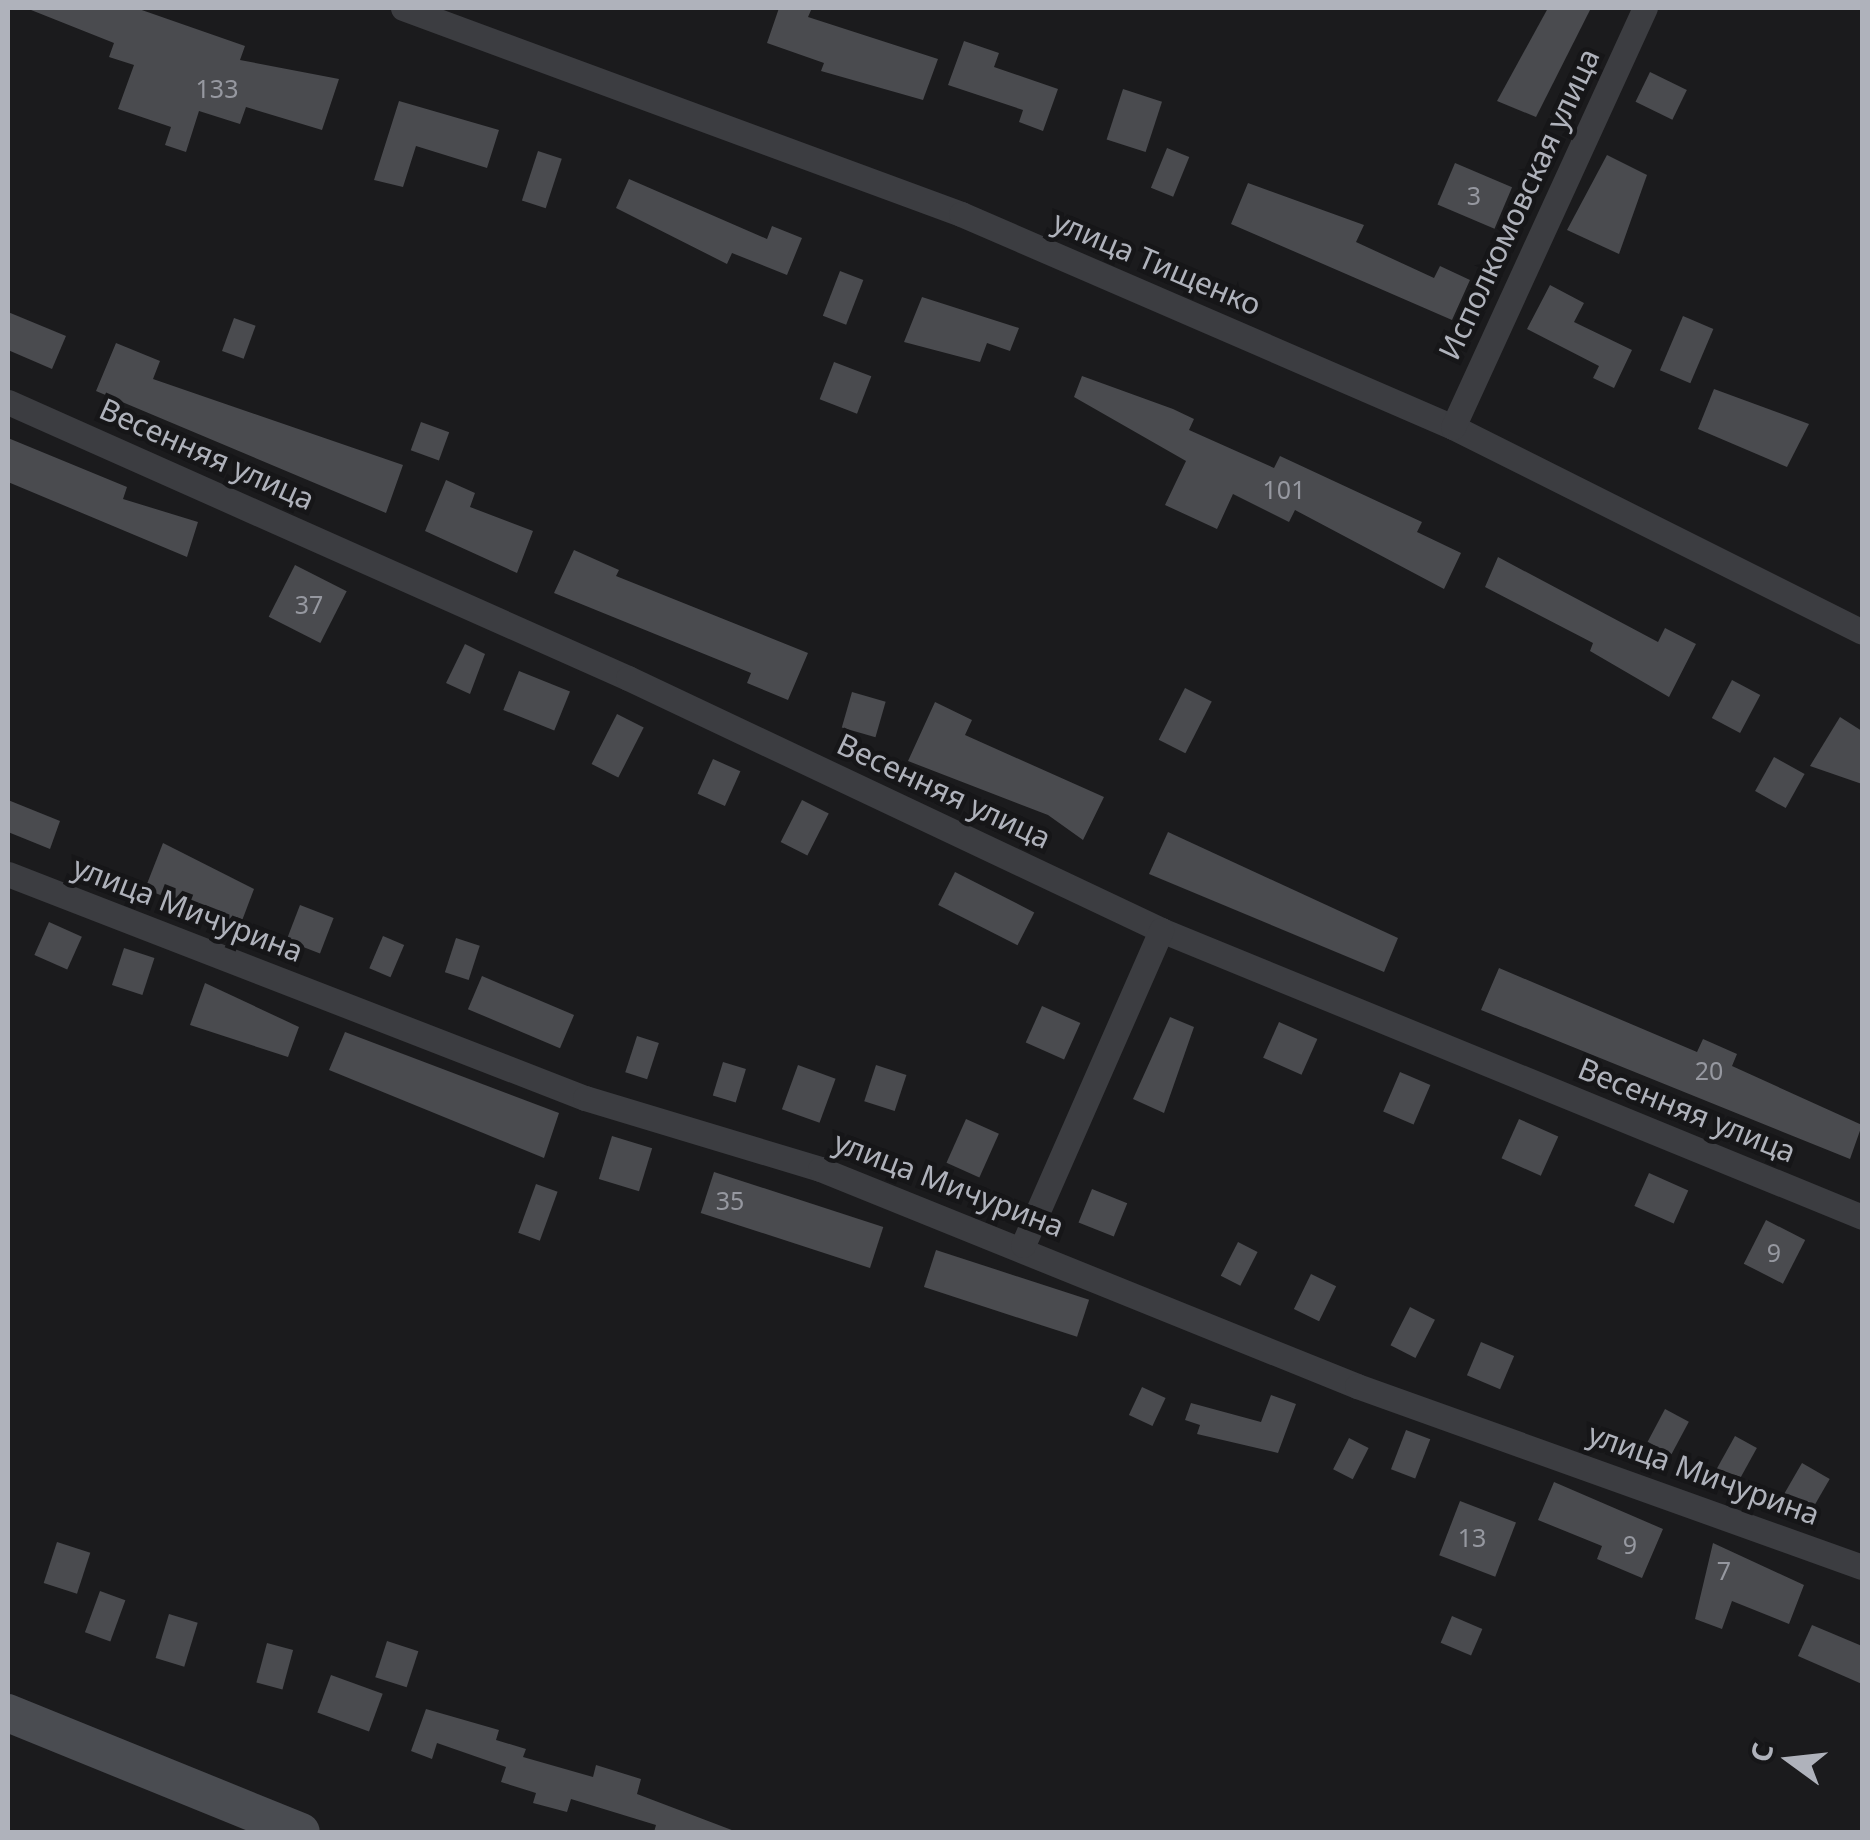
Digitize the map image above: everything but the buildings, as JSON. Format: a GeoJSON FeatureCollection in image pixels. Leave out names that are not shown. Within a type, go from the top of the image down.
{"type":"FeatureCollection","features":[{"type":"Feature","properties":{"kind":"main road"},"geometry":{"type":"LineString","coordinates":[[8,1714],[301,1832]]}},
{"type":"Feature","properties":{"kind":"street","name":"улица Тищенко"},"geometry":{"type":"LineString","coordinates":[[403,8],[433,13],[961,214],[1453,427],[1862,632]]}},
{"type":"Feature","properties":{"kind":"street","name":"Исполкомовская улица"},"geometry":{"type":"LineString","coordinates":[[1453,427],[1645,8]]}},
{"type":"Feature","properties":{"kind":"street","name":"Весенняя улица"},"geometry":{"type":"LineString","coordinates":[[8,402],[628,678],[1161,930],[1862,1217]]}},
{"type":"Feature","properties":{"kind":"street","name":"улица Мичурина"},"geometry":{"type":"LineString","coordinates":[[8,874],[584,1098],[820,1169],[1023,1245],[1357,1386],[1862,1567]]}},
{"type":"Feature","properties":{"kind":"street"},"geometry":{"type":"LineString","coordinates":[[1023,1245],[1161,930]]}}]}
